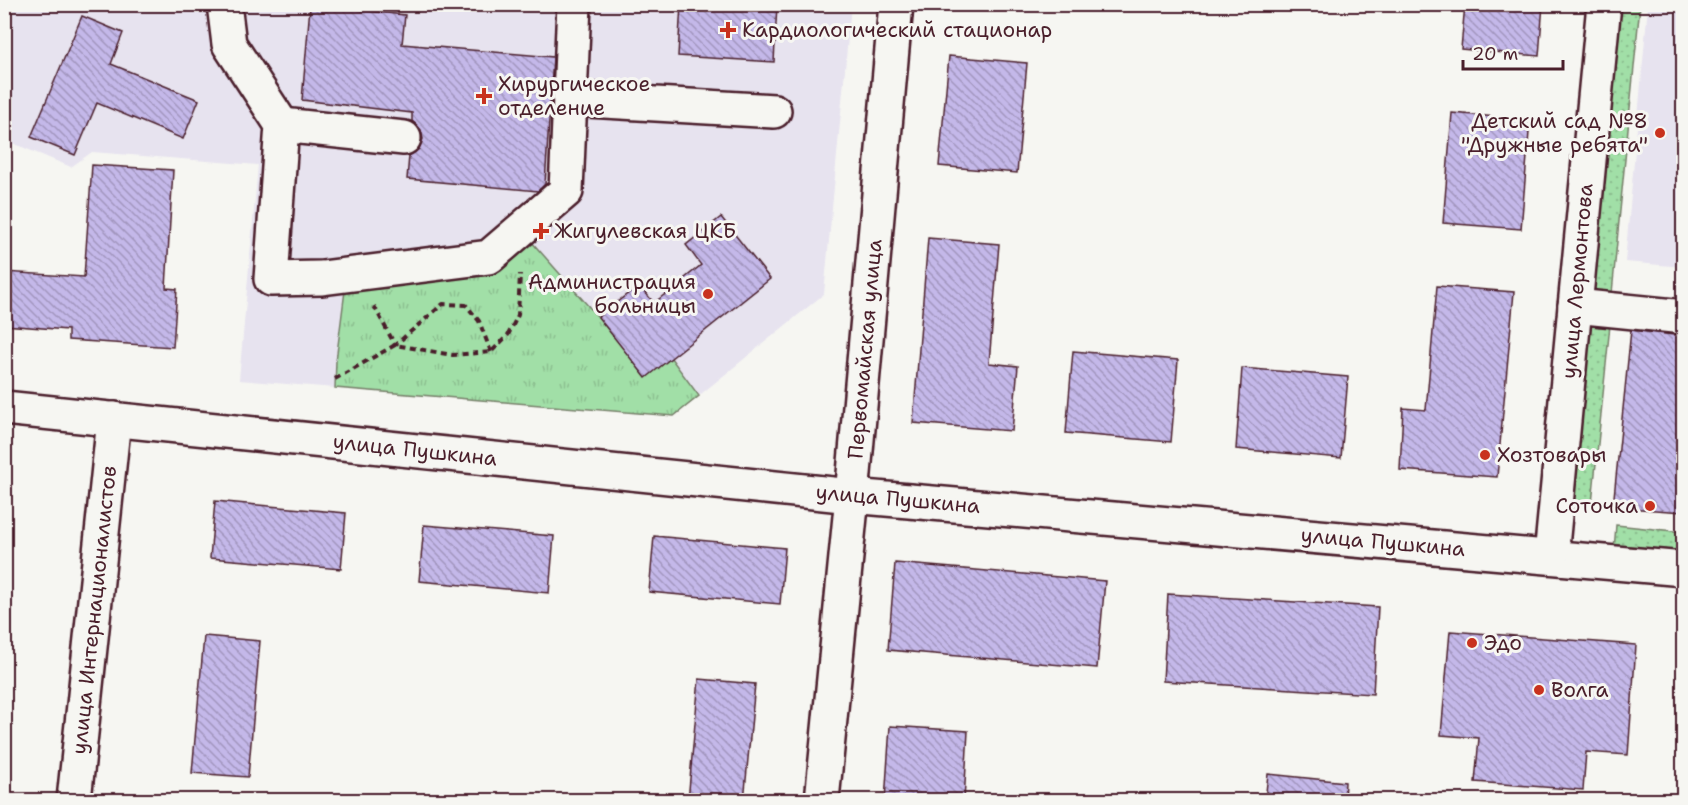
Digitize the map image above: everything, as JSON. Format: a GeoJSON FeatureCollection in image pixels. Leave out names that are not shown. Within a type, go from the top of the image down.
{"type":"FeatureCollection","features":[{"type":"Feature","properties":{"kind":"street"},"geometry":{"type":"LineString","coordinates":[[224,4],[229,44],[282,125],[271,279],[322,278],[489,257],[566,192],[574,4]]}},
{"type":"Feature","properties":{"kind":"street","name":"Первомайская улица"},"geometry":{"type":"LineString","coordinates":[[822,801],[896,4]]}},
{"type":"Feature","properties":{"kind":"street","name":"улица Лермонтова"},"geometry":{"type":"LineString","coordinates":[[1551,557],[1604,4]]}},
{"type":"Feature","properties":{"kind":"street"},"geometry":{"type":"LineString","coordinates":[[570,99],[774,111]]}},
{"type":"Feature","properties":{"kind":"street"},"geometry":{"type":"LineString","coordinates":[[282,125],[404,138]]}},
{"type":"Feature","properties":{"kind":"street"},"geometry":{"type":"LineString","coordinates":[[1575,306],[1683,317]]}},
{"type":"Feature","properties":{"kind":"street","name":"улица Пушкина"},"geometry":{"type":"LineString","coordinates":[[4,408],[852,496],[1683,569]]}},
{"type":"Feature","properties":{"kind":"street","name":"улица Интернационалистов"},"geometry":{"type":"LineString","coordinates":[[74,801],[114,419]]}},
{"type":"Feature","properties":{"kind":"path"},"geometry":{"type":"LineString","coordinates":[[395,345],[453,355],[491,352],[508,335],[518,315],[523,228]]}},
{"type":"Feature","properties":{"kind":"path"},"geometry":{"type":"LineString","coordinates":[[357,274],[395,345]]}},
{"type":"Feature","properties":{"kind":"path"},"geometry":{"type":"LineString","coordinates":[[335,380],[395,345],[443,304],[466,305],[479,321],[491,352]]}},
{"type":"Feature","properties":{"kind":"shaded area","name":"Жигулевская ЦКБ"},"geometry":{"type":"Polygon","coordinates":[[[4,5],[851,5],[824,294],[674,416],[239,380],[258,165],[92,152],[71,167],[5,140],[4,5]]]}},
{"type":"Feature","properties":{"kind":"shaded area","name":"Детский сад №8 \"Дружные ребята\""},"geometry":{"type":"Polygon","coordinates":[[[1648,5],[1683,5],[1683,267],[1625,262],[1648,5]]]}},
{"type":"Feature","properties":{"kind":"green space"},"geometry":{"type":"Polygon","coordinates":[[[1618,5],[1640,5],[1612,293],[1590,291],[1618,5]]]}},
{"type":"Feature","properties":{"kind":"green space"},"geometry":{"type":"Polygon","coordinates":[[[530,240],[598,317],[646,377],[671,358],[699,396],[674,416],[335,388],[336,361],[347,275],[530,240]]]}},
{"type":"Feature","properties":{"kind":"green space"},"geometry":{"type":"Polygon","coordinates":[[[1590,313],[1611,315],[1592,503],[1570,501],[1590,313]]]}},
{"type":"Feature","properties":{"kind":"green space"},"geometry":{"type":"Polygon","coordinates":[[[1616,525],[1683,532],[1683,557],[1614,550],[1616,525]]]}},
{"type":"Feature","properties":{"kind":"building","name":"Хирургическое отделение"},"geometry":{"type":"Polygon","coordinates":[[[329,4],[360,4],[359,10],[405,15],[402,44],[553,57],[545,184],[538,191],[407,179],[409,156],[419,149],[423,139],[421,130],[412,121],[412,113],[302,100],[310,7],[328,9],[329,4]]]}},
{"type":"Feature","properties":{"kind":"building","name":"Кардиологический стационар"},"geometry":{"type":"Polygon","coordinates":[[[681,4],[777,4],[774,62],[678,56],[681,4]]]}},
{"type":"Feature","properties":{"kind":"building"},"geometry":{"type":"Polygon","coordinates":[[[1465,4],[1543,4],[1539,56],[1461,49],[1465,4]]]}},
{"type":"Feature","properties":{"kind":"building"},"geometry":{"type":"Polygon","coordinates":[[[82,16],[123,33],[111,64],[199,100],[183,139],[97,103],[75,155],[31,137],[82,16]]]}},
{"type":"Feature","properties":{"kind":"building"},"geometry":{"type":"Polygon","coordinates":[[[949,56],[1027,63],[1017,173],[939,166],[949,56]]]}},
{"type":"Feature","properties":{"kind":"building"},"geometry":{"type":"Polygon","coordinates":[[[1452,113],[1530,120],[1521,229],[1443,223],[1452,113]]]}},
{"type":"Feature","properties":{"kind":"building"},"geometry":{"type":"Polygon","coordinates":[[[92,165],[173,170],[166,288],[177,289],[173,347],[68,340],[68,330],[4,325],[4,272],[84,277],[92,165]]]}},
{"type":"Feature","properties":{"kind":"building","name":"Администрация больницы"},"geometry":{"type":"Polygon","coordinates":[[[721,217],[770,279],[646,378],[598,317],[639,285],[654,303],[701,265],[686,245],[721,217]]]}},
{"type":"Feature","properties":{"kind":"building"},"geometry":{"type":"Polygon","coordinates":[[[928,238],[999,244],[989,363],[1018,366],[1012,431],[913,423],[928,238]]]}},
{"type":"Feature","properties":{"kind":"building"},"geometry":{"type":"Polygon","coordinates":[[[1437,286],[1514,292],[1497,477],[1400,470],[1403,408],[1426,410],[1437,286]]]}},
{"type":"Feature","properties":{"kind":"building"},"geometry":{"type":"Polygon","coordinates":[[[1631,330],[1683,336],[1683,512],[1613,507],[1631,330]]]}},
{"type":"Feature","properties":{"kind":"building"},"geometry":{"type":"Polygon","coordinates":[[[1073,351],[1178,360],[1171,442],[1066,433],[1073,351]]]}},
{"type":"Feature","properties":{"kind":"building"},"geometry":{"type":"Polygon","coordinates":[[[1242,368],[1348,377],[1341,458],[1236,449],[1242,368]]]}},
{"type":"Feature","properties":{"kind":"building"},"geometry":{"type":"Polygon","coordinates":[[[215,501],[346,513],[341,569],[210,558],[215,501]]]}},
{"type":"Feature","properties":{"kind":"building"},"geometry":{"type":"Polygon","coordinates":[[[424,525],[554,536],[549,593],[419,581],[424,525]]]}},
{"type":"Feature","properties":{"kind":"building"},"geometry":{"type":"Polygon","coordinates":[[[654,536],[785,548],[780,604],[649,592],[654,536]]]}},
{"type":"Feature","properties":{"kind":"building"},"geometry":{"type":"Polygon","coordinates":[[[895,563],[1105,581],[1097,668],[888,650],[895,563]]]}},
{"type":"Feature","properties":{"kind":"building"},"geometry":{"type":"Polygon","coordinates":[[[1168,594],[1378,607],[1373,694],[1163,681],[1168,594]]]}},
{"type":"Feature","properties":{"kind":"building","name":"Волга"},"geometry":{"type":"Polygon","coordinates":[[[1450,631],[1636,645],[1628,755],[1586,752],[1583,790],[1475,782],[1479,738],[1441,735],[1450,631]]]}},
{"type":"Feature","properties":{"kind":"building"},"geometry":{"type":"Polygon","coordinates":[[[204,636],[260,641],[248,777],[192,773],[204,636]]]}},
{"type":"Feature","properties":{"kind":"building"},"geometry":{"type":"Polygon","coordinates":[[[699,679],[755,684],[744,801],[688,801],[699,679]]]}},
{"type":"Feature","properties":{"kind":"building"},"geometry":{"type":"Polygon","coordinates":[[[890,726],[968,731],[964,801],[885,801],[890,726]]]}},
{"type":"Feature","properties":{"kind":"building"},"geometry":{"type":"Polygon","coordinates":[[[1268,774],[1345,782],[1344,801],[1265,801],[1268,774]]]}},
{"type":"Feature","properties":{"kind":"place","name":"Кардиологический стационар"},"geometry":{"type":"Point","coordinates":[728,30]}},
{"type":"Feature","properties":{"kind":"place","name":"Хирургическое отделение"},"geometry":{"type":"Point","coordinates":[484,96]}},
{"type":"Feature","properties":{"kind":"place","name":"Детский сад №8 \"Дружные ребята\""},"geometry":{"type":"Point","coordinates":[1660,133]}},
{"type":"Feature","properties":{"kind":"place","name":"Жигулевская ЦКБ"},"geometry":{"type":"Point","coordinates":[541,231]}},
{"type":"Feature","properties":{"kind":"place","name":"Администрация больницы"},"geometry":{"type":"Point","coordinates":[708,294]}},
{"type":"Feature","properties":{"kind":"place","name":"Хозтовары"},"geometry":{"type":"Point","coordinates":[1485,455]}},
{"type":"Feature","properties":{"kind":"place","name":"Соточка"},"geometry":{"type":"Point","coordinates":[1650,506]}},
{"type":"Feature","properties":{"kind":"place","name":"Эдо"},"geometry":{"type":"Point","coordinates":[1472,643]}},
{"type":"Feature","properties":{"kind":"place","name":"Волга"},"geometry":{"type":"Point","coordinates":[1539,690]}}]}
